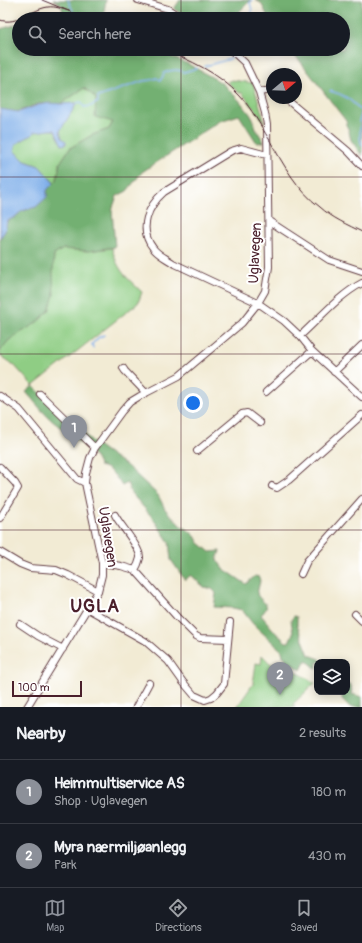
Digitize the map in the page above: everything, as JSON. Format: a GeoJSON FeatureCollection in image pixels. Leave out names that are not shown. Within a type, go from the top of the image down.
{"type":"FeatureCollection","features":[{"type":"Feature","properties":{"kind":"street"},"geometry":{"type":"LineString","coordinates":[[138,0],[168,9],[172,12]]}},
{"type":"Feature","properties":{"kind":"street","name":"Uglavegen"},"geometry":{"type":"LineString","coordinates":[[27,707],[98,592],[102,575],[102,563],[90,500],[85,483],[90,458],[95,448],[130,402],[179,376],[242,323],[266,291],[268,278],[269,221],[266,120],[259,92],[245,63],[238,56]]}},
{"type":"Feature","properties":{"kind":"street"},"geometry":{"type":"LineString","coordinates":[[259,92],[266,91]]}},
{"type":"Feature","properties":{"kind":"street"},"geometry":{"type":"LineString","coordinates":[[292,104],[348,151],[362,166]]}},
{"type":"Feature","properties":{"kind":"street"},"geometry":{"type":"LineString","coordinates":[[267,155],[241,148],[231,152],[164,192],[150,209],[145,223],[148,241],[160,255],[177,265],[258,303],[284,321],[300,336],[312,351],[362,397]]}},
{"type":"Feature","properties":{"kind":"street"},"geometry":{"type":"LineString","coordinates":[[269,221],[329,260],[362,271]]}},
{"type":"Feature","properties":{"kind":"street"},"geometry":{"type":"LineString","coordinates":[[300,336],[352,288],[362,284]]}},
{"type":"Feature","properties":{"kind":"street"},"geometry":{"type":"LineString","coordinates":[[334,372],[362,345]]}},
{"type":"Feature","properties":{"kind":"street"},"geometry":{"type":"LineString","coordinates":[[266,392],[312,351]]}},
{"type":"Feature","properties":{"kind":"street"},"geometry":{"type":"LineString","coordinates":[[123,368],[146,393]]}},
{"type":"Feature","properties":{"kind":"street"},"geometry":{"type":"LineString","coordinates":[[40,394],[95,448]]}},
{"type":"Feature","properties":{"kind":"street"},"geometry":{"type":"LineString","coordinates":[[1,398],[19,409],[77,479],[85,483]]}},
{"type":"Feature","properties":{"kind":"street"},"geometry":{"type":"LineString","coordinates":[[198,451],[242,414],[247,413],[260,423]]}},
{"type":"Feature","properties":{"kind":"street"},"geometry":{"type":"LineString","coordinates":[[272,486],[277,488],[281,487],[362,415]]}},
{"type":"Feature","properties":{"kind":"street"},"geometry":{"type":"LineString","coordinates":[[0,467],[15,482],[17,487],[17,491],[0,518]]}},
{"type":"Feature","properties":{"kind":"street"},"geometry":{"type":"LineString","coordinates":[[301,574],[307,561],[362,499]]}},
{"type":"Feature","properties":{"kind":"street"},"geometry":{"type":"LineString","coordinates":[[115,514],[139,554],[140,559],[135,570]]}},
{"type":"Feature","properties":{"kind":"street"},"geometry":{"type":"LineString","coordinates":[[0,552],[30,568],[56,570],[98,592]]}},
{"type":"Feature","properties":{"kind":"street"},"geometry":{"type":"LineString","coordinates":[[102,563],[135,570],[196,636],[200,638],[228,639]]}},
{"type":"Feature","properties":{"kind":"street"},"geometry":{"type":"LineString","coordinates":[[88,608],[145,641],[168,660],[194,695],[205,700],[211,698],[217,693],[224,684],[230,622]]}},
{"type":"Feature","properties":{"kind":"street"},"geometry":{"type":"LineString","coordinates":[[355,614],[362,621]]}},
{"type":"Feature","properties":{"kind":"street"},"geometry":{"type":"LineString","coordinates":[[20,624],[38,636],[63,649]]}},
{"type":"Feature","properties":{"kind":"street"},"geometry":{"type":"LineString","coordinates":[[136,707],[149,683]]}},
{"type":"Feature","properties":{"kind":"green space"},"geometry":{"type":"Polygon","coordinates":[[[53,0],[106,0],[104,12],[63,12],[61,4],[53,0]]]}},
{"type":"Feature","properties":{"kind":"green space"},"geometry":{"type":"Polygon","coordinates":[[[180,0],[251,0],[239,12],[179,12],[174,9],[180,0]]]}},
{"type":"Feature","properties":{"kind":"green space"},"geometry":{"type":"Polygon","coordinates":[[[255,0],[362,0],[362,156],[351,140],[346,121],[295,56],[350,56],[350,12],[266,12],[261,3],[255,0]]]}},
{"type":"Feature","properties":{"kind":"green space"},"geometry":{"type":"Polygon","coordinates":[[[12,26],[12,56],[170,56],[188,64],[224,85],[250,114],[256,129],[264,142],[257,143],[239,115],[220,121],[142,172],[127,191],[117,196],[112,210],[115,247],[88,251],[63,249],[54,255],[54,295],[49,311],[36,323],[9,340],[0,351],[0,238],[5,231],[7,221],[22,211],[36,207],[47,190],[57,180],[60,163],[70,148],[92,135],[109,129],[113,122],[95,117],[96,98],[84,88],[61,104],[39,104],[17,112],[0,109],[0,29],[12,26]]]}},
{"type":"Feature","properties":{"kind":"green space"},"geometry":{"type":"Polygon","coordinates":[[[232,80],[253,83],[265,123],[242,93],[239,93],[227,82],[232,80]]]}},
{"type":"Feature","properties":{"kind":"green space"},"geometry":{"type":"Polygon","coordinates":[[[84,88],[96,98],[96,109],[113,121],[109,129],[92,135],[70,148],[60,163],[57,180],[54,183],[39,166],[25,161],[14,151],[16,144],[33,134],[34,131],[55,130],[62,145],[60,131],[77,103],[61,104],[84,88]]]}},
{"type":"Feature","properties":{"kind":"green space"},"geometry":{"type":"Polygon","coordinates":[[[112,248],[114,256],[123,273],[142,292],[138,303],[33,386],[14,365],[0,355],[0,351],[9,340],[36,323],[49,311],[54,255],[63,249],[88,251],[112,248]]]}},
{"type":"Feature","properties":{"kind":"green space"},"geometry":{"type":"Polygon","coordinates":[[[33,386],[93,442],[127,466],[158,495],[165,509],[181,526],[195,536],[199,543],[210,552],[220,551],[217,560],[224,569],[246,584],[255,576],[259,577],[260,581],[257,594],[266,606],[261,615],[276,633],[286,642],[289,642],[293,633],[291,620],[294,616],[297,617],[297,625],[309,655],[320,659],[314,659],[314,667],[306,660],[301,670],[286,661],[282,651],[253,624],[242,610],[214,607],[216,593],[212,589],[204,587],[191,575],[185,580],[171,560],[169,542],[152,517],[131,493],[127,483],[122,486],[110,471],[99,466],[85,446],[45,414],[26,392],[33,386]]]}},
{"type":"Feature","properties":{"kind":"green space"},"geometry":{"type":"Polygon","coordinates":[[[262,655],[272,665],[278,661],[280,665],[282,663],[314,682],[314,684],[293,704],[295,707],[237,707],[253,684],[256,663],[261,664],[262,655]]]}},
{"type":"Feature","properties":{"kind":"green space"},"geometry":{"type":"Polygon","coordinates":[[[350,684],[352,694],[362,697],[362,707],[350,707],[342,699],[342,695],[350,695],[350,684]]]}},
{"type":"Feature","properties":{"kind":"water"},"geometry":{"type":"Polygon","coordinates":[[[50,103],[77,103],[60,131],[62,138],[66,141],[66,144],[62,145],[55,130],[47,130],[34,132],[16,144],[14,151],[25,161],[39,166],[54,183],[47,190],[47,197],[36,207],[22,211],[7,221],[5,231],[0,238],[0,109],[19,112],[38,105],[50,103]]]}},
{"type":"Feature","properties":{"kind":"waterway"},"geometry":{"type":"LineString","coordinates":[[68,0],[73,11]]}},
{"type":"Feature","properties":{"kind":"waterway"},"geometry":{"type":"LineString","coordinates":[[252,0],[250,3],[252,12]]}},
{"type":"Feature","properties":{"kind":"waterway"},"geometry":{"type":"LineString","coordinates":[[205,66],[230,59],[232,56]]}},
{"type":"Feature","properties":{"kind":"waterway"},"geometry":{"type":"LineString","coordinates":[[77,103],[81,102],[84,107],[91,106],[98,102],[98,97],[143,81],[157,78],[160,80],[166,72],[177,70],[184,72],[197,68]]}},
{"type":"Feature","properties":{"kind":"waterway"},"geometry":{"type":"LineString","coordinates":[[330,91],[347,98],[360,110]]}},
{"type":"Feature","properties":{"kind":"waterway"},"geometry":{"type":"LineString","coordinates":[[362,108],[360,110],[362,113],[359,121],[360,139],[362,145]]}},
{"type":"Feature","properties":{"kind":"waterway"},"geometry":{"type":"LineString","coordinates":[[93,348],[92,344],[104,335]]}},
{"type":"Feature","properties":{"kind":"tram line"},"geometry":{"type":"LineString","coordinates":[[42,0],[71,12]]}},
{"type":"Feature","properties":{"kind":"tram line"},"geometry":{"type":"LineString","coordinates":[[33,12],[48,7],[56,7],[69,11]]}},
{"type":"Feature","properties":{"kind":"tram line"},"geometry":{"type":"LineString","coordinates":[[0,20],[12,21]]}},
{"type":"Feature","properties":{"kind":"tram line"},"geometry":{"type":"LineString","coordinates":[[178,56],[204,68],[223,80],[232,88],[252,112],[285,167],[304,193],[330,215],[362,232]]}},
{"type":"Feature","properties":{"kind":"place","name":"Heimmultiservice AS"},"geometry":{"type":"Point","coordinates":[74,448]}},
{"type":"Feature","properties":{"kind":"place","name":"Myra nærmiljøanlegg"},"geometry":{"type":"Point","coordinates":[280,695]}},
{"type":"Feature","properties":{"kind":"district","name":"UGLA"},"geometry":{"type":"Point","coordinates":[95,606]}}]}
